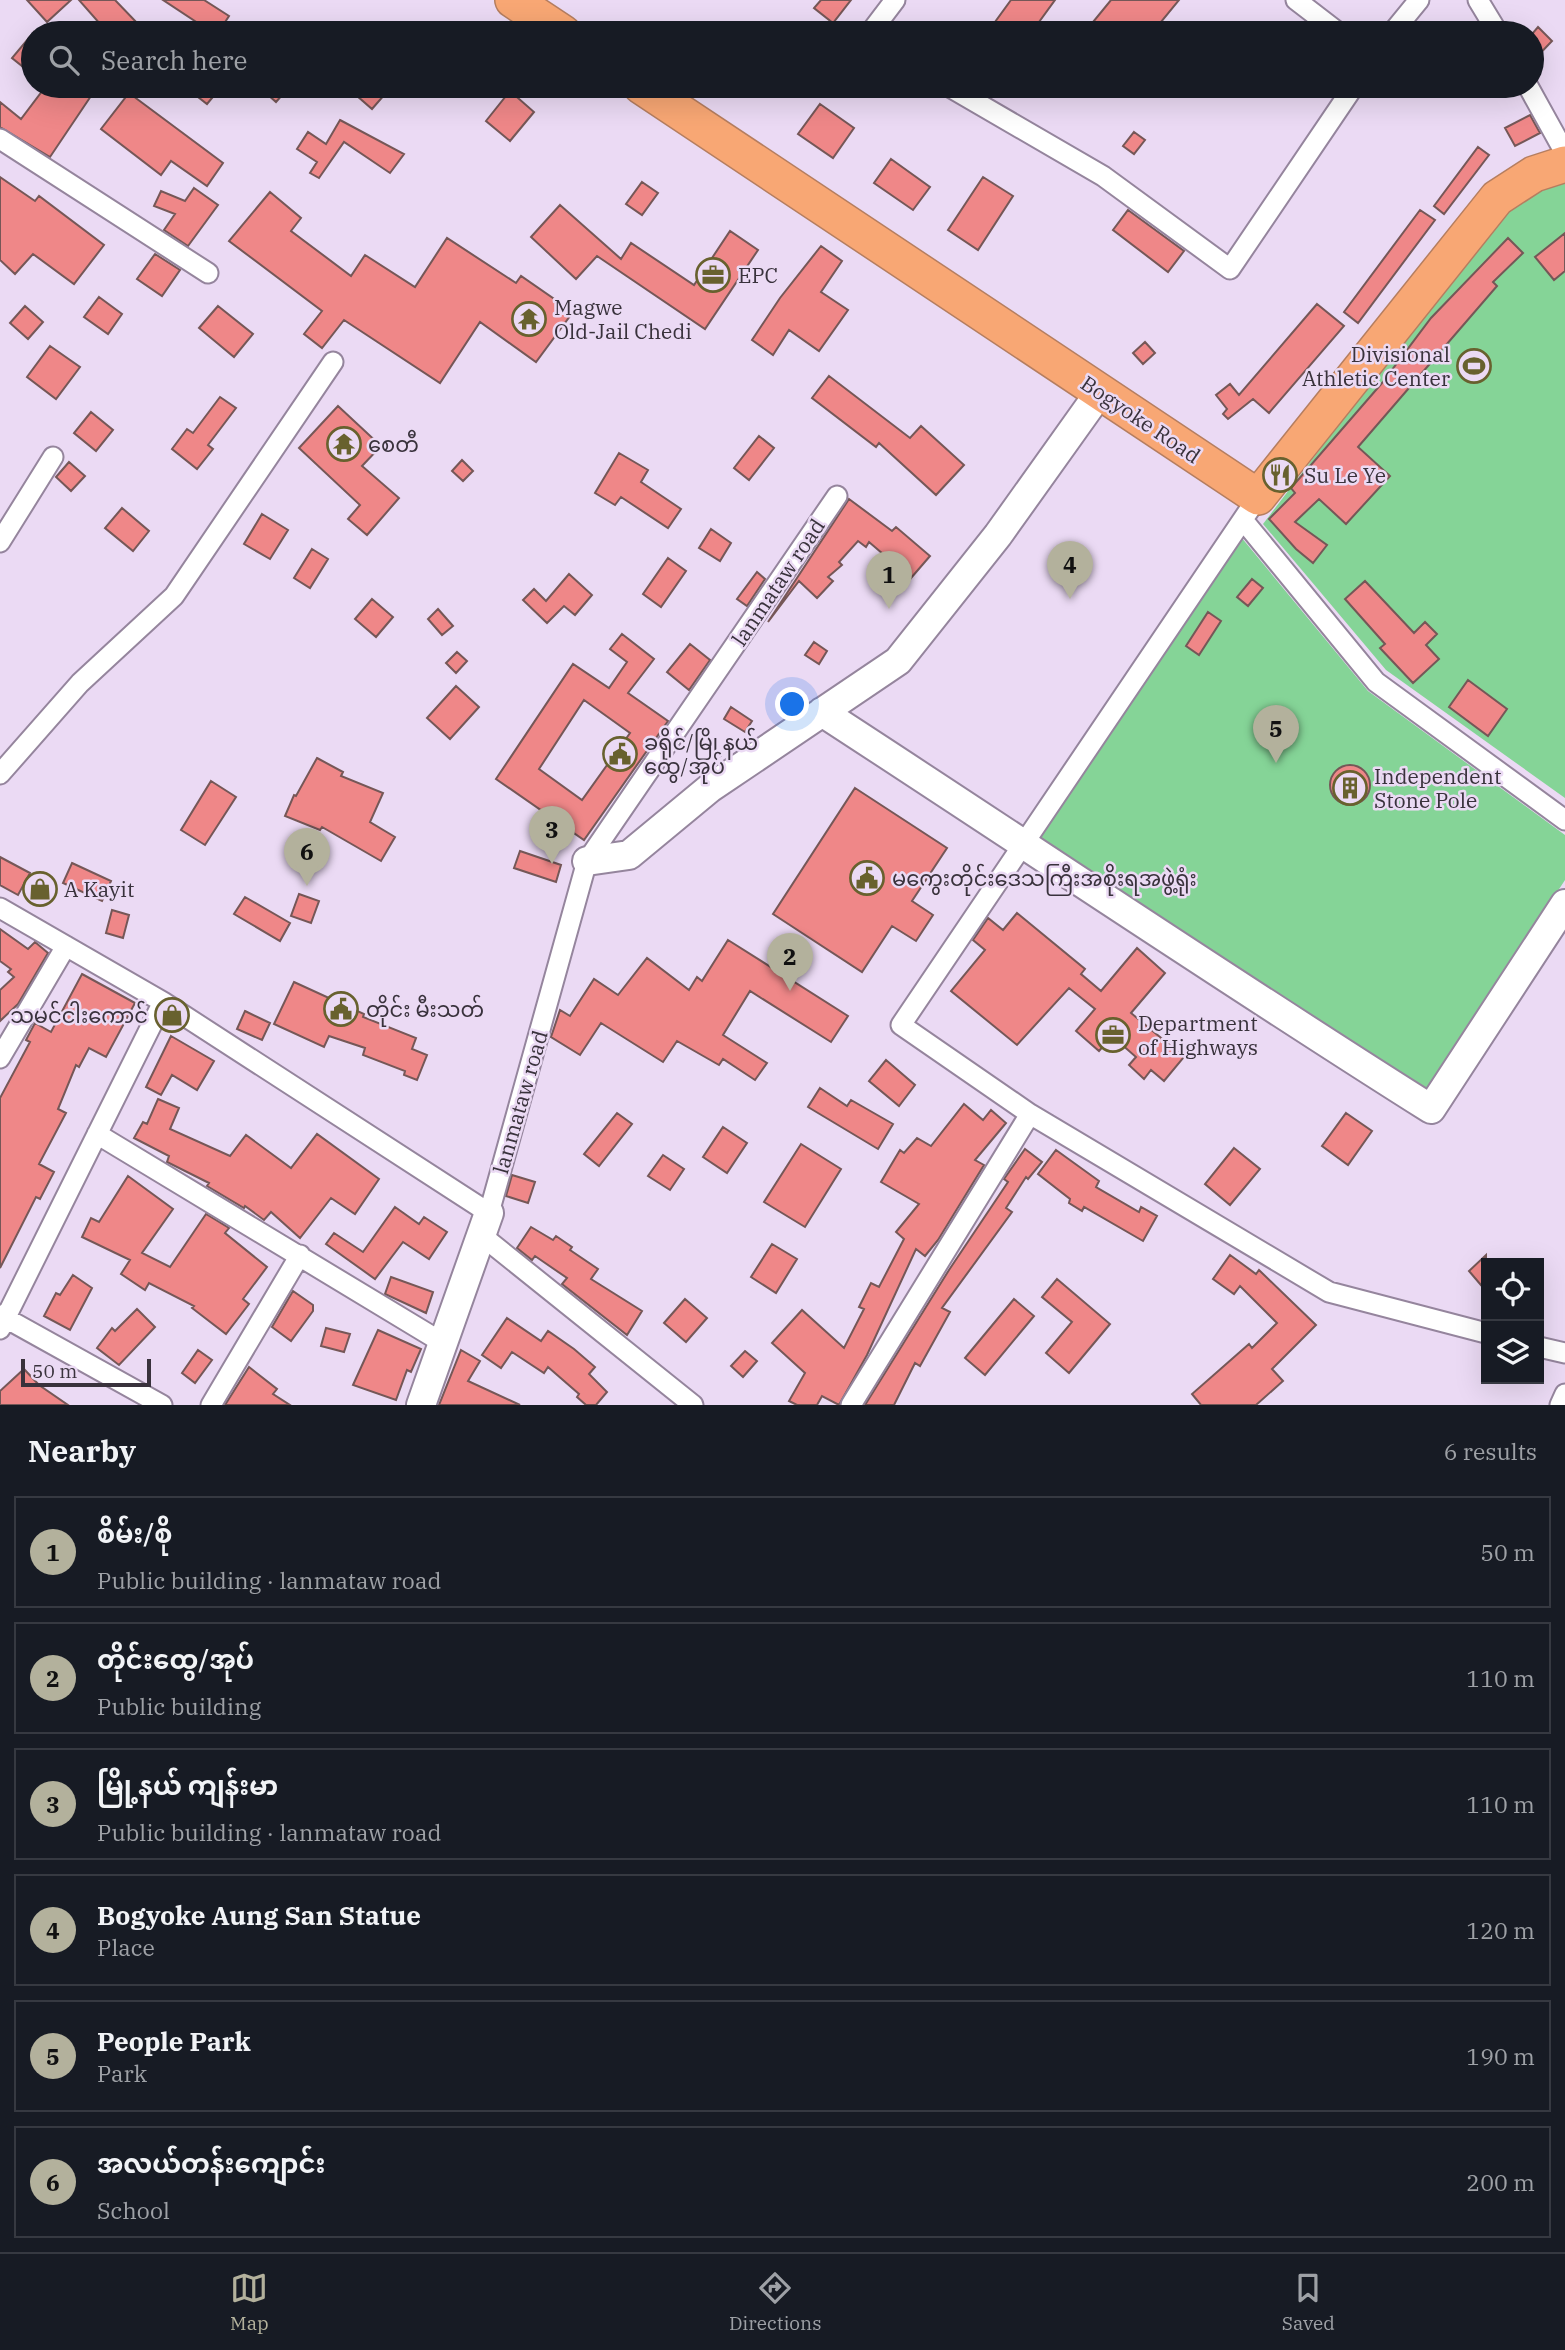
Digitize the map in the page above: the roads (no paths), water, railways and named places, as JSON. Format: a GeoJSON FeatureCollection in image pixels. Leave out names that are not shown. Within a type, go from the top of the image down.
{"type":"FeatureCollection","features":[{"type":"Feature","properties":{"kind":"highway"},"geometry":{"type":"LineString","coordinates":[[513,0],[545,21]]}},
{"type":"Feature","properties":{"kind":"highway","name":"Bogyoke Road"},"geometry":{"type":"LineString","coordinates":[[659,98],[1100,392],[1250,508]]}},
{"type":"Feature","properties":{"kind":"highway"},"geometry":{"type":"LineString","coordinates":[[1250,508],[1497,198],[1534,174],[1565,164]]}},
{"type":"Feature","properties":{"kind":"street"},"geometry":{"type":"LineString","coordinates":[[879,21],[895,0]]}},
{"type":"Feature","properties":{"kind":"street"},"geometry":{"type":"LineString","coordinates":[[1296,0],[1323,21]]}},
{"type":"Feature","properties":{"kind":"street"},"geometry":{"type":"LineString","coordinates":[[1402,21],[1419,0]]}},
{"type":"Feature","properties":{"kind":"street"},"geometry":{"type":"LineString","coordinates":[[1478,0],[1491,21]]}},
{"type":"Feature","properties":{"kind":"street"},"geometry":{"type":"LineString","coordinates":[[969,98],[1102,176],[1230,269],[1346,98]]}},
{"type":"Feature","properties":{"kind":"street"},"geometry":{"type":"LineString","coordinates":[[1535,98],[1565,153]]}},
{"type":"Feature","properties":{"kind":"street"},"geometry":{"type":"LineString","coordinates":[[0,139],[208,273]]}},
{"type":"Feature","properties":{"kind":"street"},"geometry":{"type":"LineString","coordinates":[[0,774],[80,683],[174,596],[333,362]]}},
{"type":"Feature","properties":{"kind":"street"},"geometry":{"type":"LineString","coordinates":[[587,861],[629,855],[710,788],[898,661],[998,535],[1100,392]]}},
{"type":"Feature","properties":{"kind":"street"},"geometry":{"type":"LineString","coordinates":[[0,542],[53,457]]}},
{"type":"Feature","properties":{"kind":"street","name":"lanmataw road"},"geometry":{"type":"LineString","coordinates":[[485,1224],[587,861],[837,496]]}},
{"type":"Feature","properties":{"kind":"street"},"geometry":{"type":"LineString","coordinates":[[1481,1332],[1329,1292],[1030,1114],[901,1024],[1250,508],[1376,682],[1565,820]]}},
{"type":"Feature","properties":{"kind":"street"},"geometry":{"type":"LineString","coordinates":[[822,712],[1025,844],[1196,961],[1431,1110],[1565,904]]}},
{"type":"Feature","properties":{"kind":"street"},"geometry":{"type":"LineString","coordinates":[[0,908],[163,1002],[485,1224],[693,1405]]}},
{"type":"Feature","properties":{"kind":"street"},"geometry":{"type":"LineString","coordinates":[[0,1058],[66,946]]}},
{"type":"Feature","properties":{"kind":"street"},"geometry":{"type":"LineString","coordinates":[[162,1405],[2,1321],[163,1002]]}},
{"type":"Feature","properties":{"kind":"street"},"geometry":{"type":"LineString","coordinates":[[851,1405],[1030,1114]]}},
{"type":"Feature","properties":{"kind":"street"},"geometry":{"type":"LineString","coordinates":[[97,1134],[443,1343]]}},
{"type":"Feature","properties":{"kind":"street"},"geometry":{"type":"LineString","coordinates":[[421,1405],[485,1224]]}},
{"type":"Feature","properties":{"kind":"street"},"geometry":{"type":"LineString","coordinates":[[211,1405],[300,1255]]}},
{"type":"Feature","properties":{"kind":"street"},"geometry":{"type":"LineString","coordinates":[[1544,1348],[1565,1353]]}},
{"type":"Feature","properties":{"kind":"street"},"geometry":{"type":"LineString","coordinates":[[1560,1405],[1565,1394]]}},
{"type":"Feature","properties":{"kind":"place","name":"EPC"},"geometry":{"type":"Point","coordinates":[713,275]}},
{"type":"Feature","properties":{"kind":"place","name":"Magwe Old-Jail Chedi"},"geometry":{"type":"Point","coordinates":[529,319]}},
{"type":"Feature","properties":{"kind":"place","name":"Divisional Athletic Center"},"geometry":{"type":"Point","coordinates":[1474,366]}},
{"type":"Feature","properties":{"kind":"place","name":"စေတီ"},"geometry":{"type":"Point","coordinates":[344,444]}},
{"type":"Feature","properties":{"kind":"place","name":"Su Le Ye"},"geometry":{"type":"Point","coordinates":[1280,475]}},
{"type":"Feature","properties":{"kind":"place","name":"Bogyoke Aung San Statue"},"geometry":{"type":"Point","coordinates":[1070,599]}},
{"type":"Feature","properties":{"kind":"place","name":"စိမ်း/စို"},"geometry":{"type":"Point","coordinates":[889,609]}},
{"type":"Feature","properties":{"kind":"place","name":"ခရိုင်/မြို့နယ် ထွေ/အုပ်"},"geometry":{"type":"Point","coordinates":[620,754]}},
{"type":"Feature","properties":{"kind":"place","name":"People Park"},"geometry":{"type":"Point","coordinates":[1276,763]}},
{"type":"Feature","properties":{"kind":"place","name":"Independent Stone Pole"},"geometry":{"type":"Point","coordinates":[1350,788]}},
{"type":"Feature","properties":{"kind":"place","name":"မြို့နယ် ကျန်းမာ"},"geometry":{"type":"Point","coordinates":[552,864]}},
{"type":"Feature","properties":{"kind":"place","name":"မကွေးတိုင်းဒေသကြီးအစိုးရအဖွဲ့ရုံး"},"geometry":{"type":"Point","coordinates":[867,878]}},
{"type":"Feature","properties":{"kind":"place","name":"အလယ်တန်းကျောင်း"},"geometry":{"type":"Point","coordinates":[307,886]}},
{"type":"Feature","properties":{"kind":"place","name":"A Kayit"},"geometry":{"type":"Point","coordinates":[40,889]}},
{"type":"Feature","properties":{"kind":"place","name":"တိုင်းထွေ/အုပ်"},"geometry":{"type":"Point","coordinates":[790,991]}},
{"type":"Feature","properties":{"kind":"place","name":"တိုင်း မီးသတ်"},"geometry":{"type":"Point","coordinates":[341,1009]}},
{"type":"Feature","properties":{"kind":"place","name":"သမင်ငါးကောင်"},"geometry":{"type":"Point","coordinates":[172,1015]}},
{"type":"Feature","properties":{"kind":"place","name":"Department of Highways"},"geometry":{"type":"Point","coordinates":[1113,1035]}}]}
